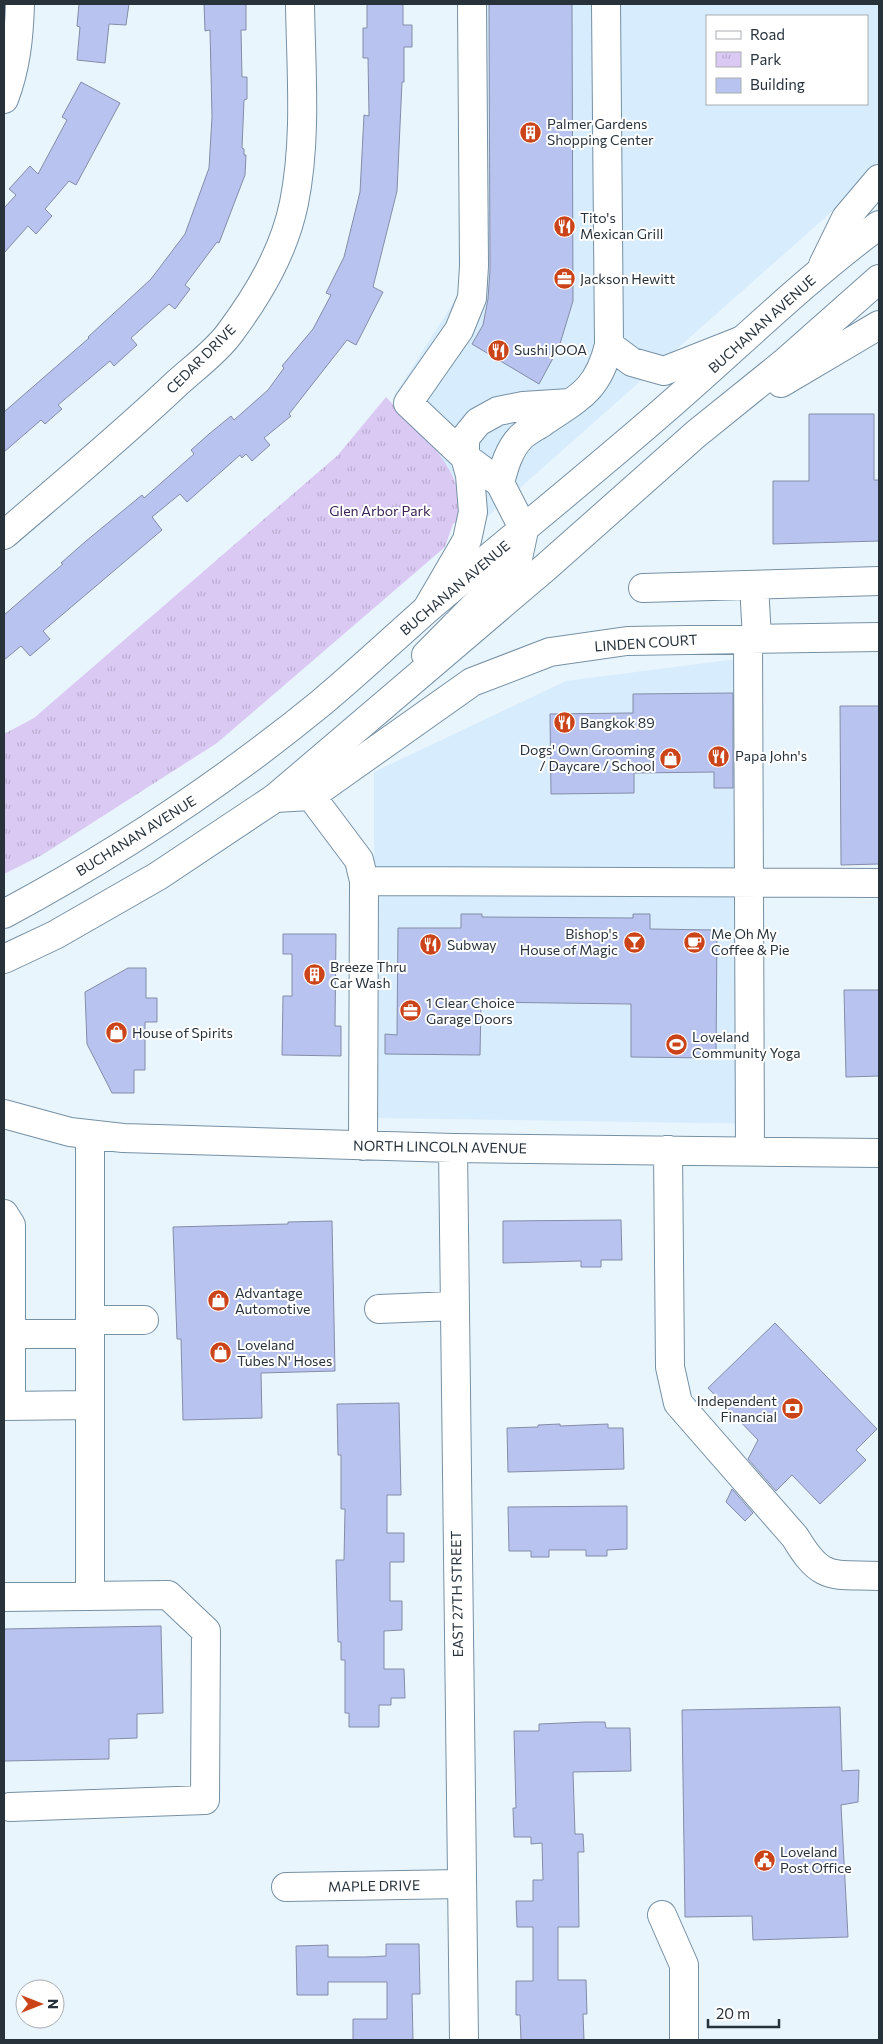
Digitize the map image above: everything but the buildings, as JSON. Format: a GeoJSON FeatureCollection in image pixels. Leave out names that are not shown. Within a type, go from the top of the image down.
{"type":"FeatureCollection","features":[{"type":"Feature","properties":{"kind":"main road","name":"CEDAR DRIVE"},"geometry":{"type":"LineString","coordinates":[[4,535],[136,422],[228,336],[258,292],[280,249],[294,206],[300,170],[302,144],[300,4]]}},
{"type":"Feature","properties":{"kind":"main road"},"geometry":{"type":"LineString","coordinates":[[333,749],[517,563],[524,530],[500,483],[465,457],[408,403],[459,330],[472,298],[474,266],[472,4]]}},
{"type":"Feature","properties":{"kind":"main road"},"geometry":{"type":"LineString","coordinates":[[500,483],[505,461],[520,438],[592,387],[604,365],[609,345],[606,4]]}},
{"type":"Feature","properties":{"kind":"main road"},"geometry":{"type":"LineString","coordinates":[[4,99],[15,63],[19,38],[15,7]]}},
{"type":"Feature","properties":{"kind":"main road"},"geometry":{"type":"LineString","coordinates":[[820,273],[846,218],[879,179]]}},
{"type":"Feature","properties":{"kind":"main road","name":"BUCHANAN AVENUE"},"geometry":{"type":"LineString","coordinates":[[4,914],[103,858],[166,819],[322,702],[426,610],[524,530],[820,273],[879,225]]}},
{"type":"Feature","properties":{"kind":"main road"},"geometry":{"type":"LineString","coordinates":[[4,959],[56,935],[158,876],[275,798],[546,567],[696,434],[784,363],[879,279]]}},
{"type":"Feature","properties":{"kind":"main road"},"geometry":{"type":"LineString","coordinates":[[696,434],[879,324]]}},
{"type":"Feature","properties":{"kind":"main road"},"geometry":{"type":"LineString","coordinates":[[609,345],[632,362],[664,371],[744,339]]}},
{"type":"Feature","properties":{"kind":"main road"},"geometry":{"type":"LineString","coordinates":[[426,610],[467,540],[473,512],[470,475],[465,457],[465,438],[478,422],[498,411],[523,406],[572,403]]}},
{"type":"Feature","properties":{"kind":"main road"},"geometry":{"type":"LineString","coordinates":[[643,588],[879,581]]}},
{"type":"Feature","properties":{"kind":"main road"},"geometry":{"type":"LineString","coordinates":[[750,1151],[749,882],[754,585]]}},
{"type":"Feature","properties":{"kind":"main road","name":"LINDEN COURT"},"geometry":{"type":"LineString","coordinates":[[312,796],[472,682],[550,652],[626,641],[879,637]]}},
{"type":"Feature","properties":{"kind":"main road"},"geometry":{"type":"LineString","coordinates":[[275,798],[312,796],[359,860],[364,881],[362,1146]]}},
{"type":"Feature","properties":{"kind":"main road"},"geometry":{"type":"LineString","coordinates":[[364,881],[879,883]]}},
{"type":"Feature","properties":{"kind":"main road","name":"NORTH LINCOLN AVENUE"},"geometry":{"type":"LineString","coordinates":[[4,1114],[70,1132],[123,1138],[453,1148],[879,1152]]}},
{"type":"Feature","properties":{"kind":"main road"},"geometry":{"type":"LineString","coordinates":[[90,1135],[90,1596]]}},
{"type":"Feature","properties":{"kind":"main road","name":"EAST 27TH STREET"},"geometry":{"type":"LineString","coordinates":[[453,1148],[464,2040]]}},
{"type":"Feature","properties":{"kind":"main road"},"geometry":{"type":"LineString","coordinates":[[668,1150],[670,1366],[678,1403],[795,1537],[816,1567],[830,1574],[879,1576]]}},
{"type":"Feature","properties":{"kind":"main road"},"geometry":{"type":"LineString","coordinates":[[4,1214],[11,1225],[7,1334],[7,1406],[90,1405]]}},
{"type":"Feature","properties":{"kind":"main road"},"geometry":{"type":"LineString","coordinates":[[379,1309],[454,1306]]}},
{"type":"Feature","properties":{"kind":"main road"},"geometry":{"type":"LineString","coordinates":[[7,1334],[144,1320]]}},
{"type":"Feature","properties":{"kind":"main road"},"geometry":{"type":"LineString","coordinates":[[4,1597],[168,1596],[206,1631],[205,1800],[10,1807]]}},
{"type":"Feature","properties":{"kind":"main road","name":"MAPLE DRIVE"},"geometry":{"type":"LineString","coordinates":[[286,1887],[462,1884]]}},
{"type":"Feature","properties":{"kind":"main road"},"geometry":{"type":"LineString","coordinates":[[662,1915],[684,1965],[684,2040]]}},
{"type":"Feature","properties":{"kind":"shaded area"},"geometry":{"type":"Polygon","coordinates":[[[462,4],[879,4],[879,162],[854,192],[485,519],[394,396],[457,297],[464,261],[462,4]]]}},
{"type":"Feature","properties":{"kind":"shaded area"},"geometry":{"type":"Polygon","coordinates":[[[760,656],[765,1124],[374,1118],[374,772],[566,681],[760,656]]]}},
{"type":"Feature","properties":{"kind":"green space","name":"Glen Arbor Park"},"geometry":{"type":"Polygon","coordinates":[[[386,397],[437,452],[448,467],[456,484],[461,501],[461,519],[453,524],[445,547],[217,743],[42,855],[4,874],[4,734],[34,718],[338,455],[386,397]]]}},
{"type":"Feature","properties":{"kind":"place","name":"Palmer Gardens Shopping Center"},"geometry":{"type":"Point","coordinates":[531,132]}},
{"type":"Feature","properties":{"kind":"place","name":"Tito's Mexican Grill"},"geometry":{"type":"Point","coordinates":[564,226]}},
{"type":"Feature","properties":{"kind":"place","name":"Jackson Hewitt"},"geometry":{"type":"Point","coordinates":[564,279]}},
{"type":"Feature","properties":{"kind":"place","name":"Sushi JOOA"},"geometry":{"type":"Point","coordinates":[498,350]}},
{"type":"Feature","properties":{"kind":"place","name":"Bangkok 89"},"geometry":{"type":"Point","coordinates":[564,723]}},
{"type":"Feature","properties":{"kind":"place","name":"Papa John's"},"geometry":{"type":"Point","coordinates":[719,756]}},
{"type":"Feature","properties":{"kind":"place","name":"Dogs' Own Grooming / Daycare / School"},"geometry":{"type":"Point","coordinates":[671,758]}},
{"type":"Feature","properties":{"kind":"place","name":"Bishop's House of Magic"},"geometry":{"type":"Point","coordinates":[634,942]}},
{"type":"Feature","properties":{"kind":"place","name":"Me Oh My Coffee & Pie"},"geometry":{"type":"Point","coordinates":[695,942]}},
{"type":"Feature","properties":{"kind":"place","name":"Subway"},"geometry":{"type":"Point","coordinates":[431,945]}},
{"type":"Feature","properties":{"kind":"place","name":"Breeze Thru Car Wash"},"geometry":{"type":"Point","coordinates":[314,975]}},
{"type":"Feature","properties":{"kind":"place","name":"1 Clear Choice Garage Doors"},"geometry":{"type":"Point","coordinates":[410,1011]}},
{"type":"Feature","properties":{"kind":"place","name":"House of Spirits"},"geometry":{"type":"Point","coordinates":[116,1033]}},
{"type":"Feature","properties":{"kind":"place","name":"Loveland Community Yoga"},"geometry":{"type":"Point","coordinates":[676,1045]}},
{"type":"Feature","properties":{"kind":"place","name":"Advantage Automotive"},"geometry":{"type":"Point","coordinates":[219,1301]}},
{"type":"Feature","properties":{"kind":"place","name":"Loveland Tubes N' Hoses"},"geometry":{"type":"Point","coordinates":[221,1353]}},
{"type":"Feature","properties":{"kind":"place","name":"Independent Financial"},"geometry":{"type":"Point","coordinates":[793,1409]}},
{"type":"Feature","properties":{"kind":"place","name":"Loveland Post Office"},"geometry":{"type":"Point","coordinates":[764,1860]}}]}
